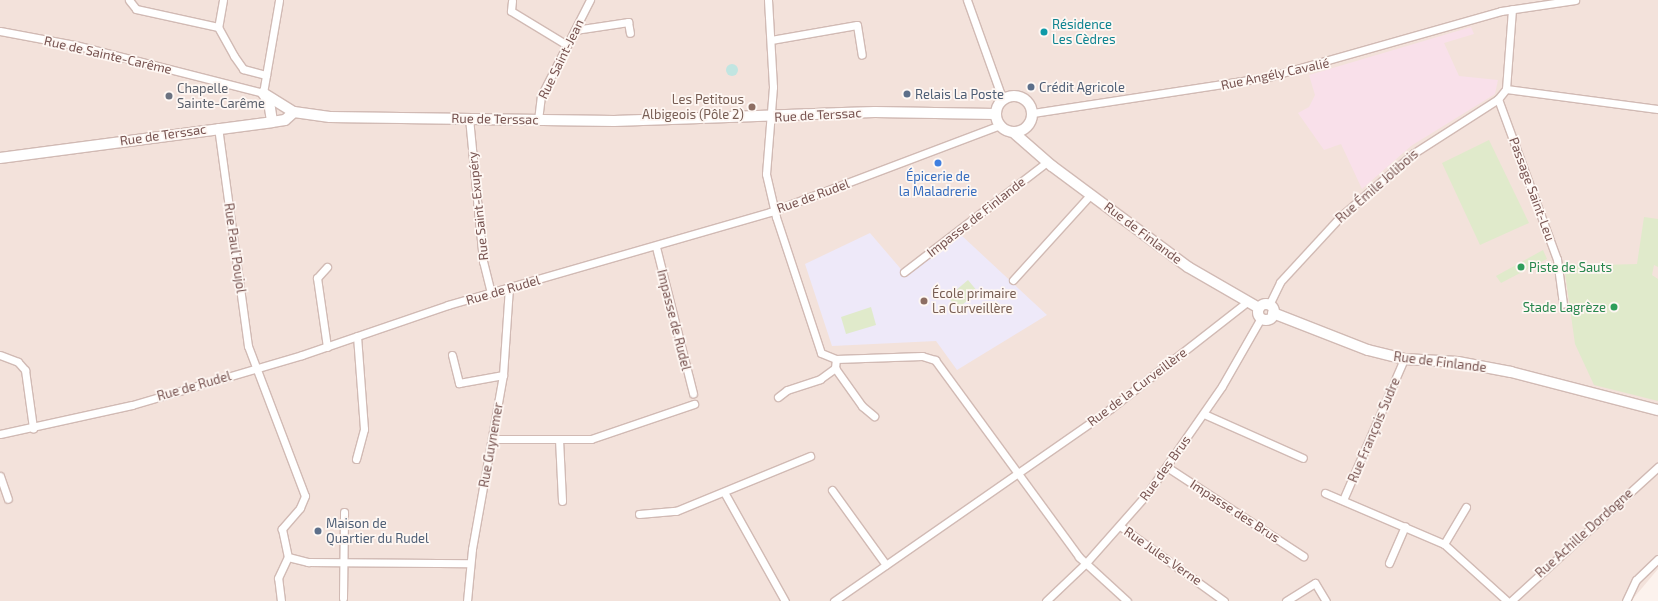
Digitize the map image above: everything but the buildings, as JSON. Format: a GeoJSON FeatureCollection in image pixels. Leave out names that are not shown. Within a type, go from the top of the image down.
{"type":"FeatureCollection","features":[{"type":"Feature","properties":{"kind":"street"},"geometry":{"type":"LineString","coordinates":[[129,0],[136,9],[218,27]]}},
{"type":"Feature","properties":{"kind":"street"},"geometry":{"type":"LineString","coordinates":[[223,0],[218,27],[243,69],[266,75]]}},
{"type":"Feature","properties":{"kind":"street"},"geometry":{"type":"LineString","coordinates":[[272,122],[269,102],[263,93],[279,0]]}},
{"type":"Feature","properties":{"kind":"street","name":"Rue Saint-Jean"},"geometry":{"type":"LineString","coordinates":[[538,120],[541,96],[590,0]]}},
{"type":"Feature","properties":{"kind":"street"},"geometry":{"type":"LineString","coordinates":[[768,0],[771,40],[773,117],[766,161],[775,214],[821,353],[836,359],[922,356],[935,360],[1092,573],[1127,601]]}},
{"type":"Feature","properties":{"kind":"street"},"geometry":{"type":"LineString","coordinates":[[967,0],[1002,98],[995,114],[1000,125],[1012,132],[1023,131],[1030,125]]}},
{"type":"Feature","properties":{"kind":"street","name":"Rue Angély Cavalié"},"geometry":{"type":"LineString","coordinates":[[1033,113],[1268,77],[1512,9],[1575,0]]}},
{"type":"Feature","properties":{"kind":"street"},"geometry":{"type":"LineString","coordinates":[[512,1],[511,11],[567,45]]}},
{"type":"Feature","properties":{"kind":"street"},"geometry":{"type":"LineString","coordinates":[[1512,9],[1506,89],[1658,109]]}},
{"type":"Feature","properties":{"kind":"street"},"geometry":{"type":"LineString","coordinates":[[575,30],[628,22],[630,33]]}},
{"type":"Feature","properties":{"kind":"street"},"geometry":{"type":"LineString","coordinates":[[771,40],[857,25],[862,56]]}},
{"type":"Feature","properties":{"kind":"street","name":"Rue de Sainte-Carême"},"geometry":{"type":"LineString","coordinates":[[0,31],[76,45],[263,93]]}},
{"type":"Feature","properties":{"kind":"street","name":"Rue Émile Jolibois"},"geometry":{"type":"LineString","coordinates":[[1266,311],[1280,282],[1340,217],[1414,152],[1498,99],[1506,89]]}},
{"type":"Feature","properties":{"kind":"street"},"geometry":{"type":"LineString","coordinates":[[263,93],[294,112]]}},
{"type":"Feature","properties":{"kind":"street"},"geometry":{"type":"LineString","coordinates":[[1002,98],[1018,98],[1033,113],[1030,125],[1034,148]]}},
{"type":"Feature","properties":{"kind":"street","name":"Passage Saint-Leu"},"geometry":{"type":"LineString","coordinates":[[1498,99],[1557,259],[1563,304]]}},
{"type":"Feature","properties":{"kind":"street","name":"Rue de Terssac"},"geometry":{"type":"LineString","coordinates":[[0,158],[218,127],[285,120],[294,112],[330,117],[538,120],[773,117],[875,112],[995,114]]}},
{"type":"Feature","properties":{"kind":"street","name":"Rue Saint-Exupéry"},"geometry":{"type":"LineString","coordinates":[[468,118],[483,261],[491,293]]}},
{"type":"Feature","properties":{"kind":"street","name":"Rue de Rudel"},"geometry":{"type":"LineString","coordinates":[[0,434],[112,410],[327,347],[491,293],[775,214],[1000,125]]}},
{"type":"Feature","properties":{"kind":"street","name":"Rue Paul Poujol"},"geometry":{"type":"LineString","coordinates":[[218,127],[248,346],[258,368],[305,496],[300,508],[285,524],[281,537],[288,557]]}},
{"type":"Feature","properties":{"kind":"street","name":"Rue de Finlande"},"geometry":{"type":"LineString","coordinates":[[1012,132],[1034,148],[1047,162],[1188,267],[1266,311],[1368,350],[1404,359],[1458,362],[1511,372],[1658,410]]}},
{"type":"Feature","properties":{"kind":"street","name":"Impasse de Finlande"},"geometry":{"type":"LineString","coordinates":[[904,272],[1047,162]]}},
{"type":"Feature","properties":{"kind":"street"},"geometry":{"type":"LineString","coordinates":[[1013,280],[1091,194]]}},
{"type":"Feature","properties":{"kind":"street","name":"Impasse de Rudel"},"geometry":{"type":"LineString","coordinates":[[656,246],[693,393]]}},
{"type":"Feature","properties":{"kind":"street"},"geometry":{"type":"LineString","coordinates":[[327,347],[317,278],[328,267]]}},
{"type":"Feature","properties":{"kind":"street","name":"Rue Guynemer"},"geometry":{"type":"LineString","coordinates":[[467,601],[470,563],[503,375],[509,288]]}},
{"type":"Feature","properties":{"kind":"street","name":"Rue de la Curveillère"},"geometry":{"type":"LineString","coordinates":[[886,565],[1010,479],[1248,301]]}},
{"type":"Feature","properties":{"kind":"street","name":"Rue des Brus"},"geometry":{"type":"LineString","coordinates":[[1046,601],[1085,564],[1120,526],[1167,467],[1204,414],[1266,311]]}},
{"type":"Feature","properties":{"kind":"street"},"geometry":{"type":"LineString","coordinates":[[356,459],[364,429],[357,336]]}},
{"type":"Feature","properties":{"kind":"street"},"geometry":{"type":"LineString","coordinates":[[0,355],[18,362],[25,370],[33,428]]}},
{"type":"Feature","properties":{"kind":"street"},"geometry":{"type":"LineString","coordinates":[[452,355],[459,383],[503,375]]}},
{"type":"Feature","properties":{"kind":"street"},"geometry":{"type":"LineString","coordinates":[[836,359],[835,368],[862,406],[874,416]]}},
{"type":"Feature","properties":{"kind":"street","name":"Rue François Sudre"},"geometry":{"type":"LineString","coordinates":[[1343,500],[1404,359]]}},
{"type":"Feature","properties":{"kind":"street"},"geometry":{"type":"LineString","coordinates":[[778,397],[835,368]]}},
{"type":"Feature","properties":{"kind":"street"},"geometry":{"type":"LineString","coordinates":[[492,439],[559,439],[605,436],[694,404]]}},
{"type":"Feature","properties":{"kind":"street"},"geometry":{"type":"LineString","coordinates":[[1204,414],[1304,458]]}},
{"type":"Feature","properties":{"kind":"street"},"geometry":{"type":"LineString","coordinates":[[559,439],[562,501]]}},
{"type":"Feature","properties":{"kind":"street"},"geometry":{"type":"LineString","coordinates":[[639,514],[676,511],[810,456]]}},
{"type":"Feature","properties":{"kind":"street","name":"Impasse des Brus"},"geometry":{"type":"LineString","coordinates":[[1167,467],[1303,556]]}},
{"type":"Feature","properties":{"kind":"street","name":"Rue Achille Dordogne"},"geometry":{"type":"LineString","coordinates":[[1511,601],[1658,467]]}},
{"type":"Feature","properties":{"kind":"street"},"geometry":{"type":"LineString","coordinates":[[0,476],[8,498]]}},
{"type":"Feature","properties":{"kind":"street"},"geometry":{"type":"LineString","coordinates":[[832,490],[886,565],[834,601]]}},
{"type":"Feature","properties":{"kind":"street"},"geometry":{"type":"LineString","coordinates":[[724,492],[785,601]]}},
{"type":"Feature","properties":{"kind":"street"},"geometry":{"type":"LineString","coordinates":[[1325,492],[1444,544],[1507,601]]}},
{"type":"Feature","properties":{"kind":"street"},"geometry":{"type":"LineString","coordinates":[[1444,544],[1466,507]]}},
{"type":"Feature","properties":{"kind":"street"},"geometry":{"type":"LineString","coordinates":[[343,598],[344,512]]}},
{"type":"Feature","properties":{"kind":"street","name":"Rue Jules Verne"},"geometry":{"type":"LineString","coordinates":[[1120,526],[1224,601]]}},
{"type":"Feature","properties":{"kind":"street"},"geometry":{"type":"LineString","coordinates":[[1389,563],[1405,526]]}},
{"type":"Feature","properties":{"kind":"street"},"geometry":{"type":"LineString","coordinates":[[281,601],[278,578],[288,557],[308,562],[470,563]]}},
{"type":"Feature","properties":{"kind":"street"},"geometry":{"type":"LineString","coordinates":[[1626,601],[1636,580],[1658,559]]}},
{"type":"Feature","properties":{"kind":"street"},"geometry":{"type":"LineString","coordinates":[[1286,601],[1315,583],[1326,601]]}},
{"type":"Feature","properties":{"kind":"shaded area"},"geometry":{"type":"Polygon","coordinates":[[[0,0],[1658,0],[1658,569],[1631,601],[0,601],[0,0]]]}},
{"type":"Feature","properties":{"kind":"shaded area"},"geometry":{"type":"Polygon","coordinates":[[[1471,27],[1474,34],[1444,43],[1459,76],[1498,80],[1495,94],[1411,146],[1362,189],[1341,144],[1324,150],[1298,113],[1309,107],[1315,95],[1309,75],[1471,27]]]}},
{"type":"Feature","properties":{"kind":"shaded area","name":"École primaire La Curveillère"},"geometry":{"type":"Polygon","coordinates":[[[870,233],[906,275],[960,234],[1047,315],[957,370],[936,341],[832,346],[805,264],[870,233]]]}},
{"type":"Feature","properties":{"kind":"green space"},"geometry":{"type":"Polygon","coordinates":[[[1489,140],[1529,223],[1480,245],[1442,163],[1489,140]]]}},
{"type":"Feature","properties":{"kind":"green space","name":"Stade Lagrèze"},"geometry":{"type":"Polygon","coordinates":[[[1644,217],[1658,219],[1658,267],[1654,265],[1652,275],[1658,279],[1658,401],[1594,385],[1575,344],[1564,266],[1637,264],[1644,217]]]}},
{"type":"Feature","properties":{"kind":"green space","name":"Piste de Sauts"},"geometry":{"type":"Polygon","coordinates":[[[1543,250],[1547,259],[1501,283],[1496,276],[1543,250]]]}},
{"type":"Feature","properties":{"kind":"green space"},"geometry":{"type":"Polygon","coordinates":[[[968,280],[978,292],[957,309],[948,297],[968,280]]]}},
{"type":"Feature","properties":{"kind":"green space"},"geometry":{"type":"Polygon","coordinates":[[[871,307],[876,325],[846,334],[841,317],[871,307]]]}},
{"type":"Feature","properties":{"kind":"water"},"geometry":{"type":"Polygon","coordinates":[[[734,64],[737,65],[737,75],[730,76],[727,75],[726,68],[727,65],[734,64]]]}},
{"type":"Feature","properties":{"kind":"place","name":"Résidence Les Cèdres"},"geometry":{"type":"Point","coordinates":[1044,32]}},
{"type":"Feature","properties":{"kind":"place","name":"Crédit Agricole"},"geometry":{"type":"Point","coordinates":[1031,87]}},
{"type":"Feature","properties":{"kind":"place","name":"Relais La Poste"},"geometry":{"type":"Point","coordinates":[907,94]}},
{"type":"Feature","properties":{"kind":"place","name":"Chapelle Sainte-Carême"},"geometry":{"type":"Point","coordinates":[169,96]}},
{"type":"Feature","properties":{"kind":"place","name":"Les Petitous Albigeois (Pôle 2)"},"geometry":{"type":"Point","coordinates":[752,107]}},
{"type":"Feature","properties":{"kind":"place","name":"Épicerie de la Maladrerie"},"geometry":{"type":"Point","coordinates":[938,163]}},
{"type":"Feature","properties":{"kind":"place","name":"Piste de Sauts"},"geometry":{"type":"Point","coordinates":[1521,267]}},
{"type":"Feature","properties":{"kind":"place","name":"École primaire La Curveillère"},"geometry":{"type":"Point","coordinates":[924,301]}},
{"type":"Feature","properties":{"kind":"place","name":"Stade Lagrèze"},"geometry":{"type":"Point","coordinates":[1614,307]}},
{"type":"Feature","properties":{"kind":"place","name":"Maison de Quartier du Rudel"},"geometry":{"type":"Point","coordinates":[318,531]}}]}
